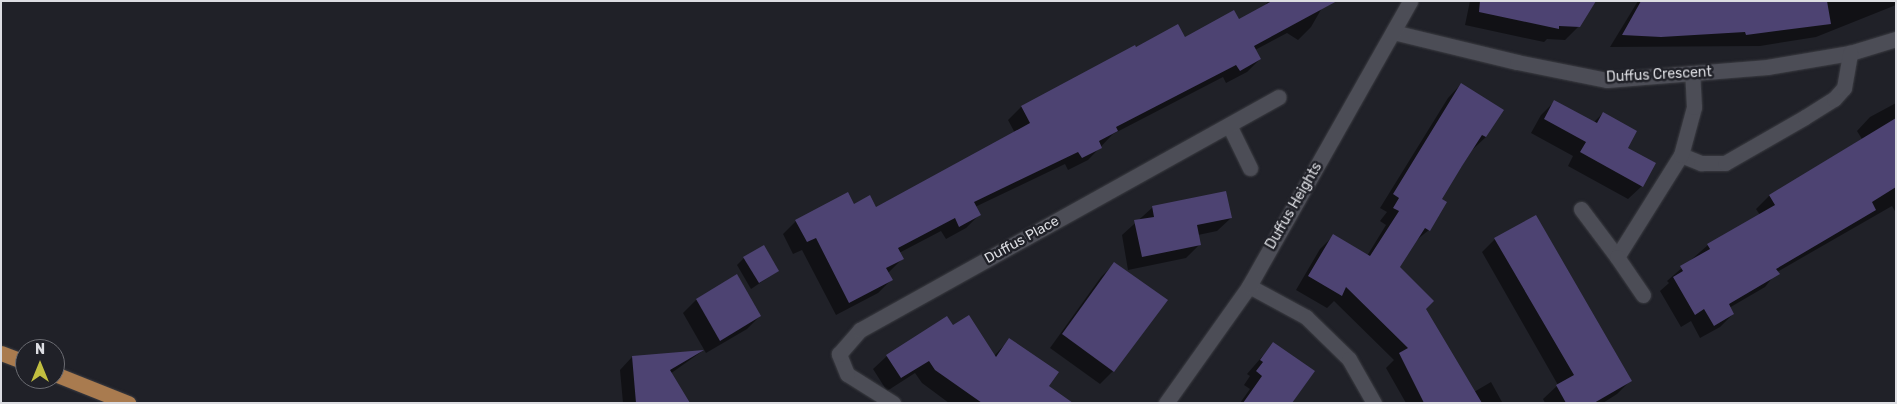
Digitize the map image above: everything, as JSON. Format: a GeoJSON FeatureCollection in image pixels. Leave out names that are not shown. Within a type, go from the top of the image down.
{"type":"FeatureCollection","features":[{"type":"Feature","properties":{"kind":"main road"},"geometry":{"type":"LineString","coordinates":[[1,353],[15,358]]}},
{"type":"Feature","properties":{"kind":"main road"},"geometry":{"type":"LineString","coordinates":[[65,378],[128,403]]}},
{"type":"Feature","properties":{"kind":"street","name":"Duffus Heights"},"geometry":{"type":"LineString","coordinates":[[1166,403],[1249,286],[1410,1]]}},
{"type":"Feature","properties":{"kind":"street","name":"Duffus Crescent"},"geometry":{"type":"LineString","coordinates":[[1393,32],[1517,62],[1607,80],[1767,67],[1850,53],[1896,39]]}},
{"type":"Feature","properties":{"kind":"street"},"geometry":{"type":"LineString","coordinates":[[1681,155],[1701,163],[1725,163],[1805,117],[1834,99],[1844,88],[1850,53]]}},
{"type":"Feature","properties":{"kind":"street"},"geometry":{"type":"LineString","coordinates":[[1617,257],[1681,155],[1694,107],[1692,74]]}},
{"type":"Feature","properties":{"kind":"street","name":"Duffus Place"},"geometry":{"type":"LineString","coordinates":[[893,403],[847,374],[839,354],[860,330],[1278,97]]}},
{"type":"Feature","properties":{"kind":"street"},"geometry":{"type":"LineString","coordinates":[[1229,125],[1250,168]]}},
{"type":"Feature","properties":{"kind":"street"},"geometry":{"type":"LineString","coordinates":[[1581,209],[1643,295]]}},
{"type":"Feature","properties":{"kind":"street"},"geometry":{"type":"LineString","coordinates":[[1249,286],[1306,317],[1349,359],[1374,403]]}},
{"type":"Feature","properties":{"kind":"building"},"geometry":{"type":"Polygon","coordinates":[[[1272,1],[1337,1],[1254,46],[1261,59],[1240,71],[1236,65],[1116,127],[1118,131],[1099,141],[1102,148],[1082,158],[1078,152],[974,202],[981,215],[959,227],[955,218],[898,248],[904,259],[886,268],[893,280],[849,303],[816,238],[807,242],[795,220],[848,192],[854,204],[870,195],[876,207],[1030,123],[1021,106],[1135,45],[1136,47],[1178,24],[1185,37],[1234,10],[1239,19],[1272,1]]]}},
{"type":"Feature","properties":{"kind":"building"},"geometry":{"type":"Polygon","coordinates":[[[1480,1],[1596,1],[1580,27],[1559,26],[1559,29],[1479,12],[1480,1]]]}},
{"type":"Feature","properties":{"kind":"building"},"geometry":{"type":"Polygon","coordinates":[[[1641,1],[1827,1],[1831,24],[1746,35],[1745,32],[1661,37],[1622,35],[1641,1]]]}},
{"type":"Feature","properties":{"kind":"building"},"geometry":{"type":"Polygon","coordinates":[[[1461,83],[1504,110],[1486,137],[1482,135],[1462,166],[1442,199],[1447,202],[1430,231],[1425,228],[1400,267],[1434,301],[1426,309],[1482,403],[1424,403],[1399,353],[1408,348],[1346,287],[1342,296],[1308,276],[1333,234],[1370,256],[1399,211],[1393,208],[1399,198],[1393,194],[1461,83]]]}},
{"type":"Feature","properties":{"kind":"building"},"geometry":{"type":"Polygon","coordinates":[[[1554,100],[1597,123],[1603,112],[1637,131],[1628,148],[1656,163],[1643,187],[1580,152],[1586,142],[1544,119],[1554,100]]]}},
{"type":"Feature","properties":{"kind":"building"},"geometry":{"type":"Polygon","coordinates":[[[1896,118],[1896,187],[1872,202],[1876,210],[1776,269],[1780,274],[1729,304],[1734,314],[1714,326],[1704,309],[1695,315],[1673,277],[1683,271],[1680,266],[1710,249],[1707,244],[1775,205],[1769,195],[1896,118]]]}},
{"type":"Feature","properties":{"kind":"building"},"geometry":{"type":"Polygon","coordinates":[[[1226,191],[1232,218],[1197,225],[1201,245],[1142,257],[1134,220],[1154,217],[1152,206],[1226,191]]]}},
{"type":"Feature","properties":{"kind":"building"},"geometry":{"type":"Polygon","coordinates":[[[1536,215],[1632,381],[1594,403],[1566,403],[1556,385],[1574,375],[1494,238],[1536,215]]]}},
{"type":"Feature","properties":{"kind":"building"},"geometry":{"type":"Polygon","coordinates":[[[764,245],[779,271],[759,283],[743,257],[764,245]]]}},
{"type":"Feature","properties":{"kind":"building"},"geometry":{"type":"Polygon","coordinates":[[[1114,262],[1168,300],[1114,372],[1062,334],[1114,262]]]}},
{"type":"Feature","properties":{"kind":"building"},"geometry":{"type":"Polygon","coordinates":[[[737,274],[761,316],[720,341],[696,299],[737,274]]]}},
{"type":"Feature","properties":{"kind":"building"},"geometry":{"type":"Polygon","coordinates":[[[969,315],[996,357],[1009,338],[1059,372],[1049,386],[1073,403],[982,403],[935,370],[929,361],[901,378],[886,355],[947,316],[953,325],[969,315]]]}},
{"type":"Feature","properties":{"kind":"building"},"geometry":{"type":"Polygon","coordinates":[[[1273,342],[1315,371],[1292,403],[1243,403],[1262,376],[1256,371],[1263,362],[1260,360],[1273,342]]]}},
{"type":"Feature","properties":{"kind":"building"},"geometry":{"type":"Polygon","coordinates":[[[704,350],[670,370],[690,403],[636,403],[632,356],[704,350]]]}}]}
